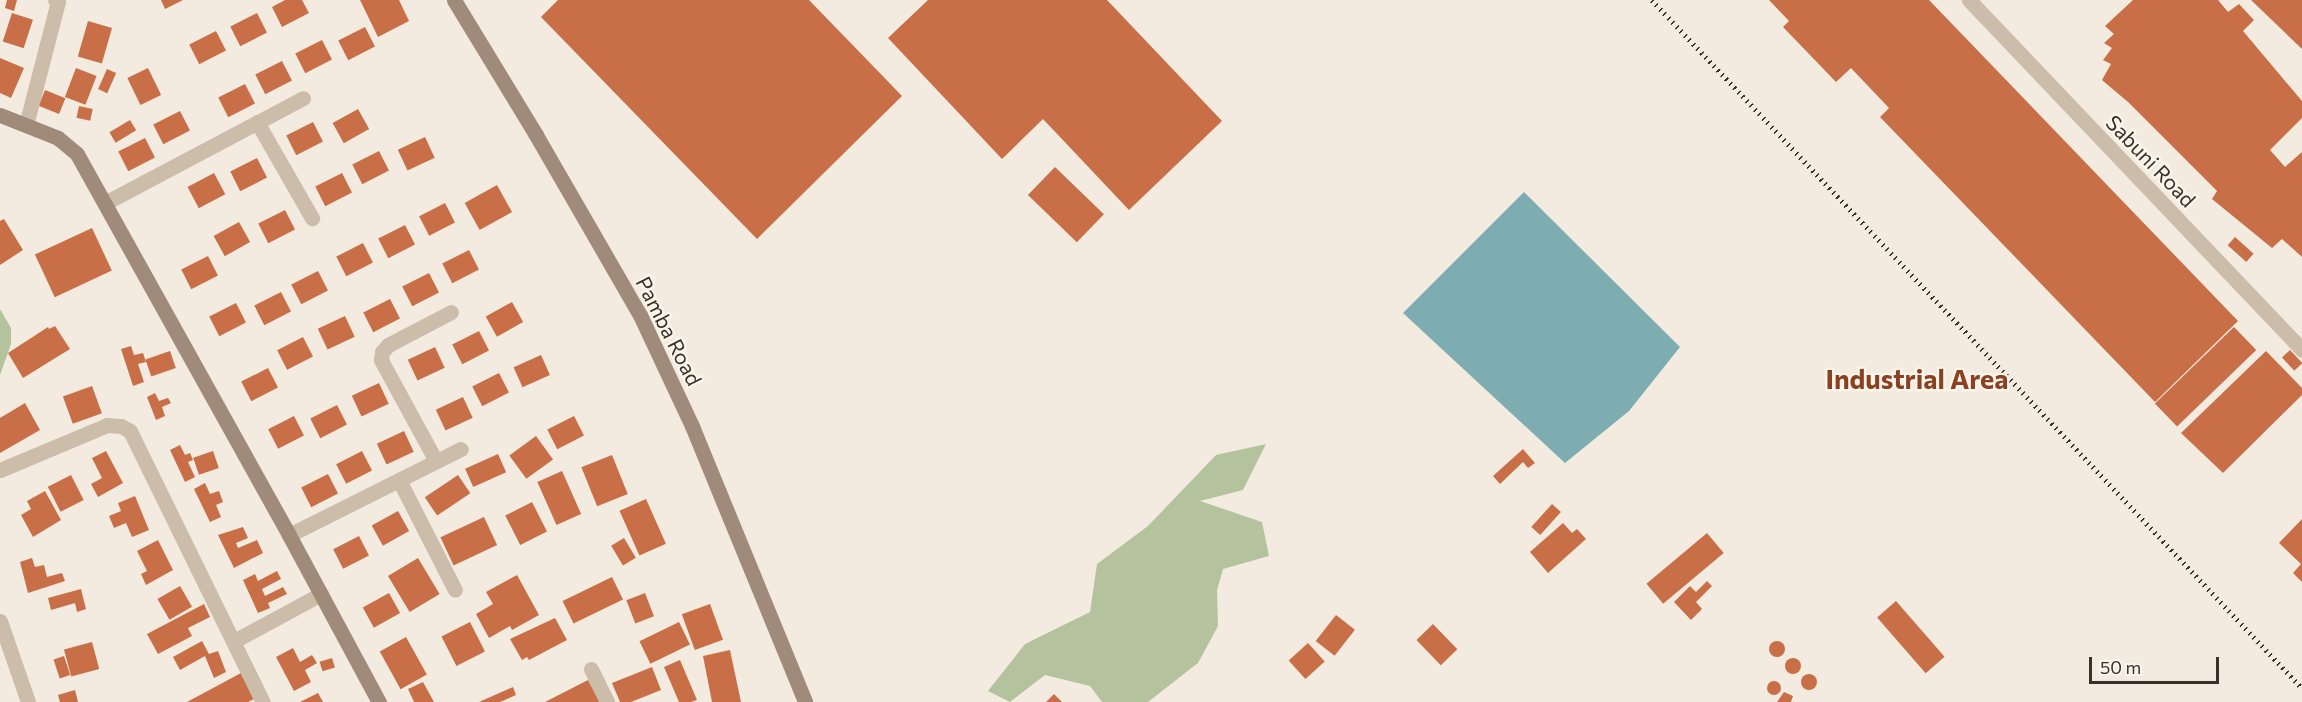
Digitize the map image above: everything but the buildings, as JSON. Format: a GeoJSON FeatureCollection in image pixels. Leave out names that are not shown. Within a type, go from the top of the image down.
{"type":"FeatureCollection","features":[{"type":"Feature","properties":{"kind":"main road","name":"Pamba Road"},"geometry":{"type":"LineString","coordinates":[[454,0],[536,135],[640,315],[692,426],[805,702]]}},
{"type":"Feature","properties":{"kind":"main road"},"geometry":{"type":"LineString","coordinates":[[0,116],[58,138],[69,145],[105,203],[289,534],[379,702]]}},
{"type":"Feature","properties":{"kind":"street"},"geometry":{"type":"LineString","coordinates":[[26,125],[57,0]]}},
{"type":"Feature","properties":{"kind":"street","name":"Sabuni Road"},"geometry":{"type":"LineString","coordinates":[[1969,0],[2302,350]]}},
{"type":"Feature","properties":{"kind":"street"},"geometry":{"type":"LineString","coordinates":[[105,203],[303,98]]}},
{"type":"Feature","properties":{"kind":"street"},"geometry":{"type":"LineString","coordinates":[[257,122],[312,218]]}},
{"type":"Feature","properties":{"kind":"street"},"geometry":{"type":"LineString","coordinates":[[436,461],[381,360],[382,352],[388,345],[451,312]]}},
{"type":"Feature","properties":{"kind":"street"},"geometry":{"type":"LineString","coordinates":[[0,470],[107,425],[122,426],[130,431],[263,702]]}},
{"type":"Feature","properties":{"kind":"street"},"geometry":{"type":"LineString","coordinates":[[289,534],[461,448]]}},
{"type":"Feature","properties":{"kind":"street"},"geometry":{"type":"LineString","coordinates":[[399,480],[455,590]]}},
{"type":"Feature","properties":{"kind":"street"},"geometry":{"type":"LineString","coordinates":[[234,641],[321,594]]}},
{"type":"Feature","properties":{"kind":"street"},"geometry":{"type":"LineString","coordinates":[[0,621],[28,702]]}},
{"type":"Feature","properties":{"kind":"street"},"geometry":{"type":"LineString","coordinates":[[591,669],[607,702]]}},
{"type":"Feature","properties":{"kind":"green space"},"geometry":{"type":"Polygon","coordinates":[[[0,309],[11,328],[11,344],[0,375],[0,309]]]}},
{"type":"Feature","properties":{"kind":"green space"},"geometry":{"type":"Polygon","coordinates":[[[1266,444],[1243,490],[1200,501],[1262,522],[1269,556],[1223,569],[1217,590],[1218,626],[1198,663],[1148,702],[1102,702],[1090,686],[1045,675],[1010,702],[988,691],[1025,644],[1090,612],[1097,564],[1148,526],[1216,455],[1266,444]]]}},
{"type":"Feature","properties":{"kind":"water"},"geometry":{"type":"Polygon","coordinates":[[[1524,192],[1680,347],[1629,411],[1565,463],[1403,313],[1524,192]]]}},
{"type":"Feature","properties":{"kind":"railway"},"geometry":{"type":"LineString","coordinates":[[1652,0],[2302,688]]}},
{"type":"Feature","properties":{"kind":"district","name":"Industrial Area"},"geometry":{"type":"Point","coordinates":[1917,379]}}]}
